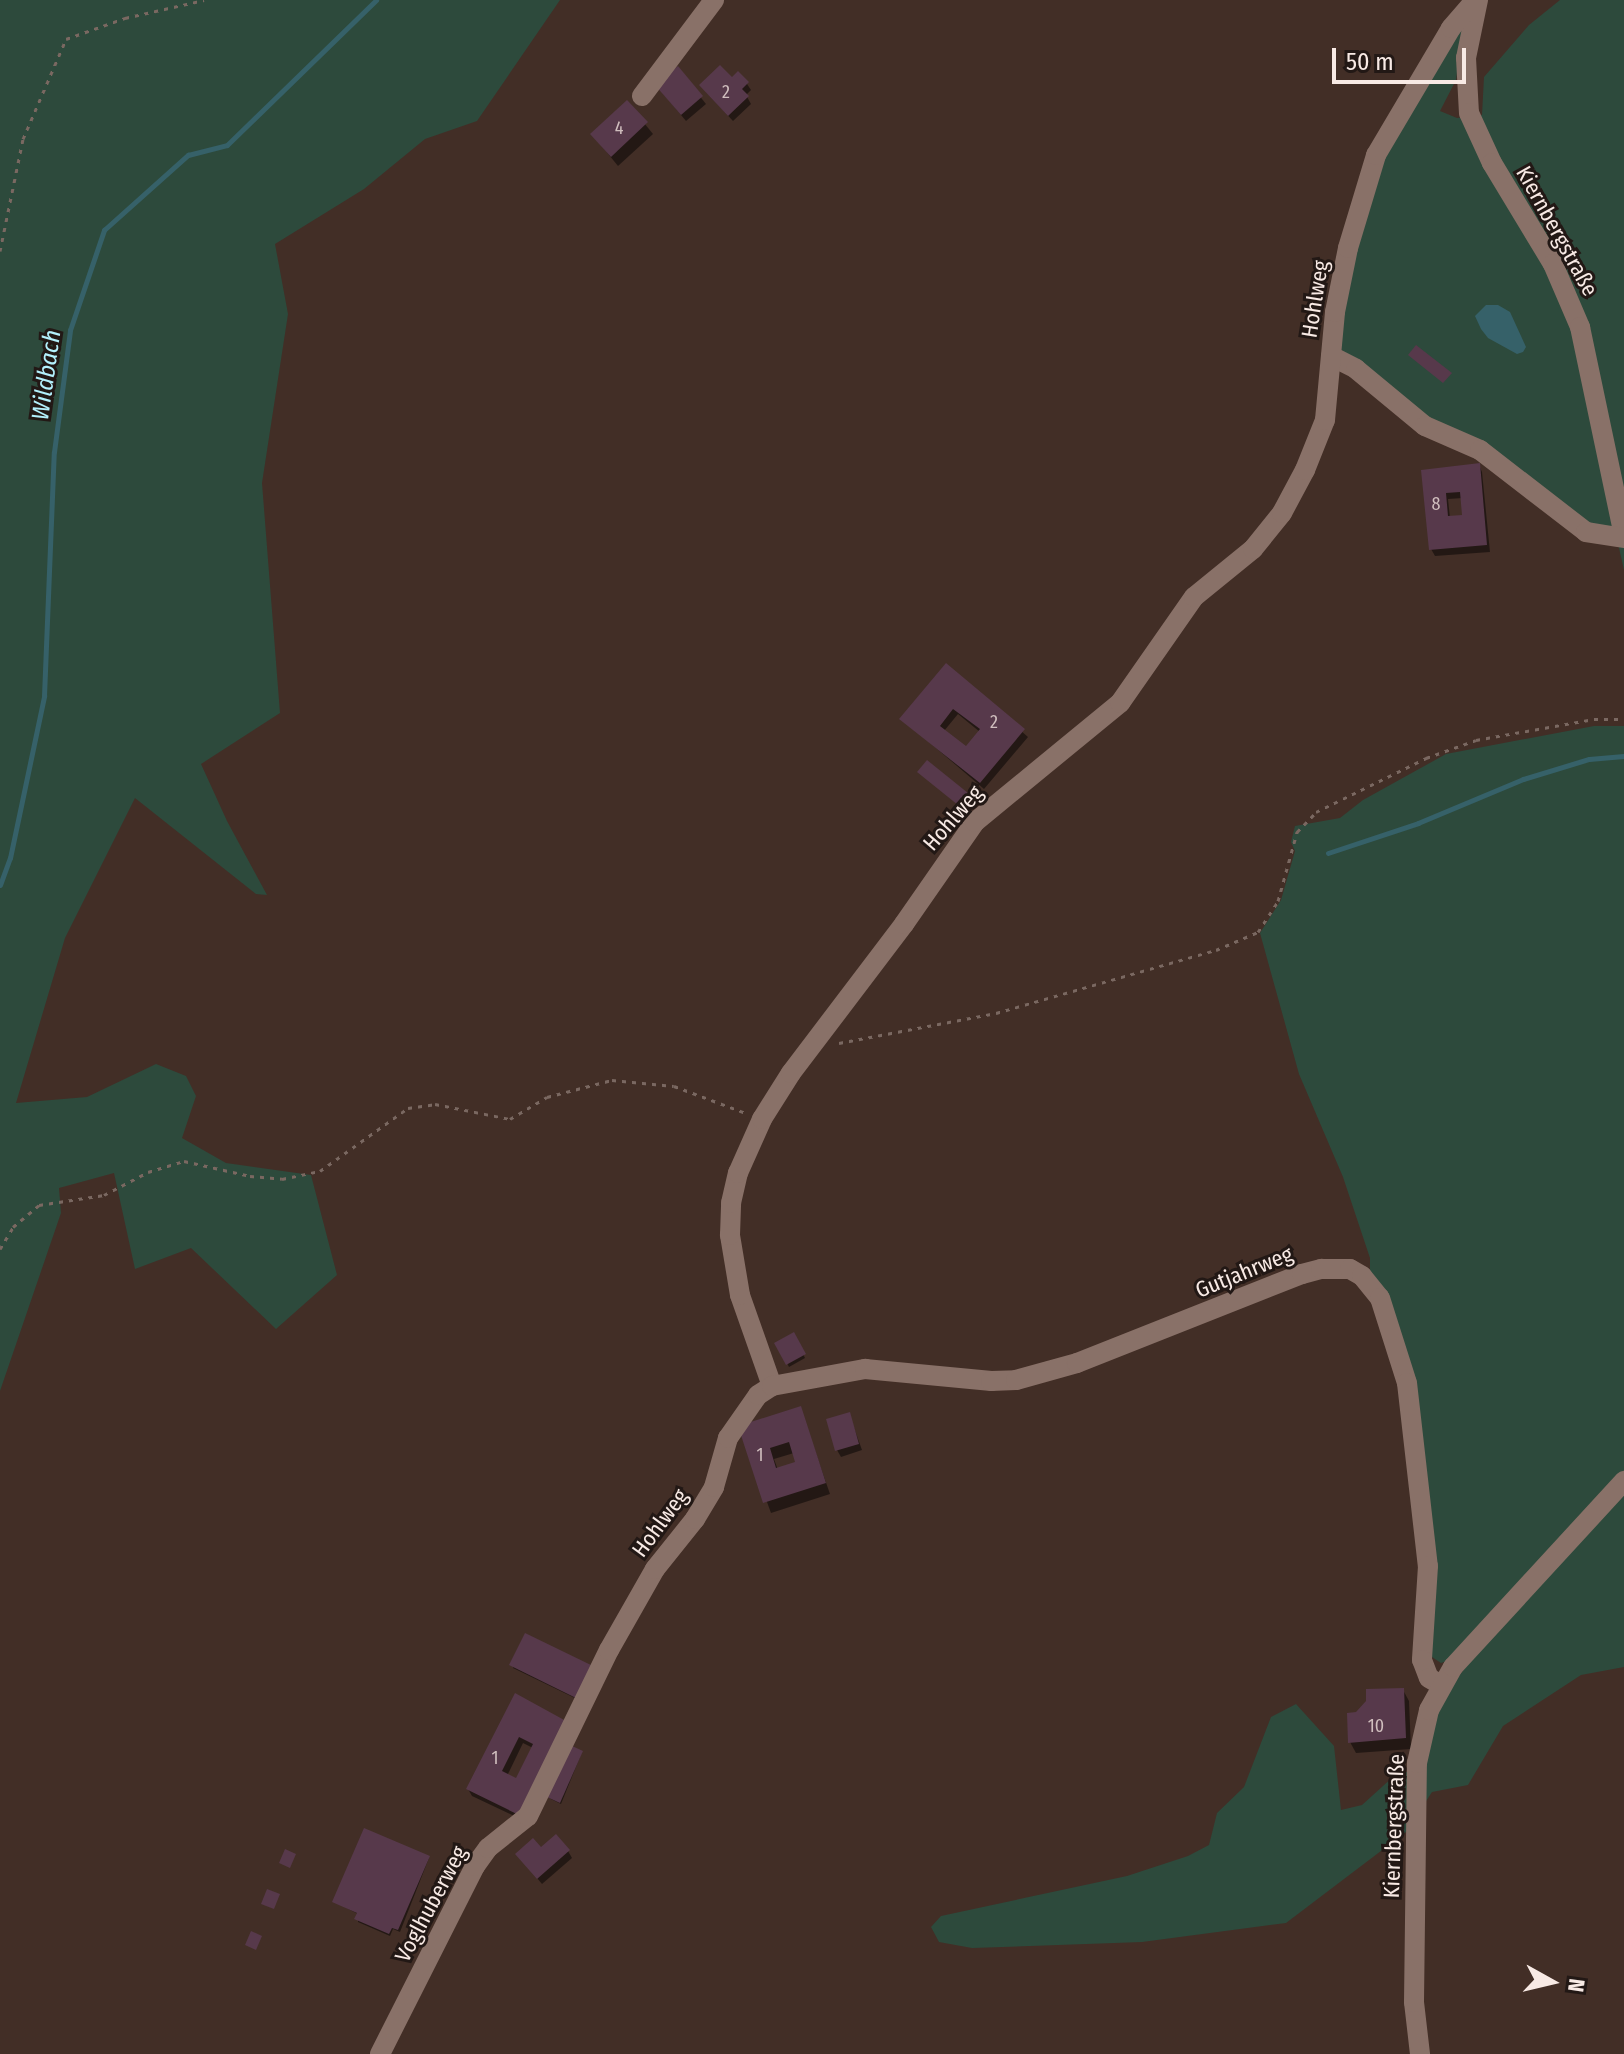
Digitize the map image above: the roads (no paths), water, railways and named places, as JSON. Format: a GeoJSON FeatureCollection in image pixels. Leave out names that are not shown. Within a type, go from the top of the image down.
{"type":"FeatureCollection","features":[{"type":"Feature","properties":{"kind":"street"},"geometry":{"type":"LineString","coordinates":[[642,96],[714,0]]}},
{"type":"Feature","properties":{"kind":"street","name":"Hohlweg"},"geometry":{"type":"LineString","coordinates":[[581,1703],[655,1569],[707,1502],[736,1425],[758,1395],[772,1386],[740,1295],[730,1235],[731,1203],[738,1173],[762,1119],[791,1073],[904,924],[975,822],[1120,703],[1194,597],[1270,531],[1319,439],[1330,391],[1335,312],[1348,248],[1376,155],[1451,28],[1476,0]]}},
{"type":"Feature","properties":{"kind":"street","name":"Kiernbergstraße"},"geometry":{"type":"LineString","coordinates":[[1331,356],[1356,369],[1425,426],[1480,450],[1586,532],[1624,537],[1580,327],[1553,264],[1492,163],[1469,113],[1466,58],[1476,0]]}},
{"type":"Feature","properties":{"kind":"street","name":"Gutjahrweg"},"geometry":{"type":"LineString","coordinates":[[772,1386],[865,1369],[1016,1380],[1077,1363],[1302,1274],[1329,1268],[1350,1269],[1362,1276],[1380,1298],[1407,1383],[1428,1566],[1422,1660],[1429,1678],[1441,1685]]}},
{"type":"Feature","properties":{"kind":"street","name":"Kiernbergstraße"},"geometry":{"type":"LineString","coordinates":[[1420,2054],[1414,2002],[1417,1763],[1421,1733],[1441,1685],[1453,1667],[1624,1481]]}},
{"type":"Feature","properties":{"kind":"street","name":"Voglhuberweg"},"geometry":{"type":"LineString","coordinates":[[380,2054],[475,1866],[488,1848],[528,1816],[581,1703]]}},
{"type":"Feature","properties":{"kind":"water"},"geometry":{"type":"Polygon","coordinates":[[[1486,305],[1498,305],[1510,312],[1526,347],[1523,352],[1517,354],[1488,338],[1475,316],[1486,305]]]}},
{"type":"Feature","properties":{"kind":"waterway","name":"Wildbach"},"geometry":{"type":"LineString","coordinates":[[0,885],[10,858],[44,696],[54,452],[70,330],[104,230],[188,155],[227,145],[376,0]]}},
{"type":"Feature","properties":{"kind":"waterway"},"geometry":{"type":"LineString","coordinates":[[1328,853],[1418,823],[1523,779],[1589,759],[1624,756]]}}]}
